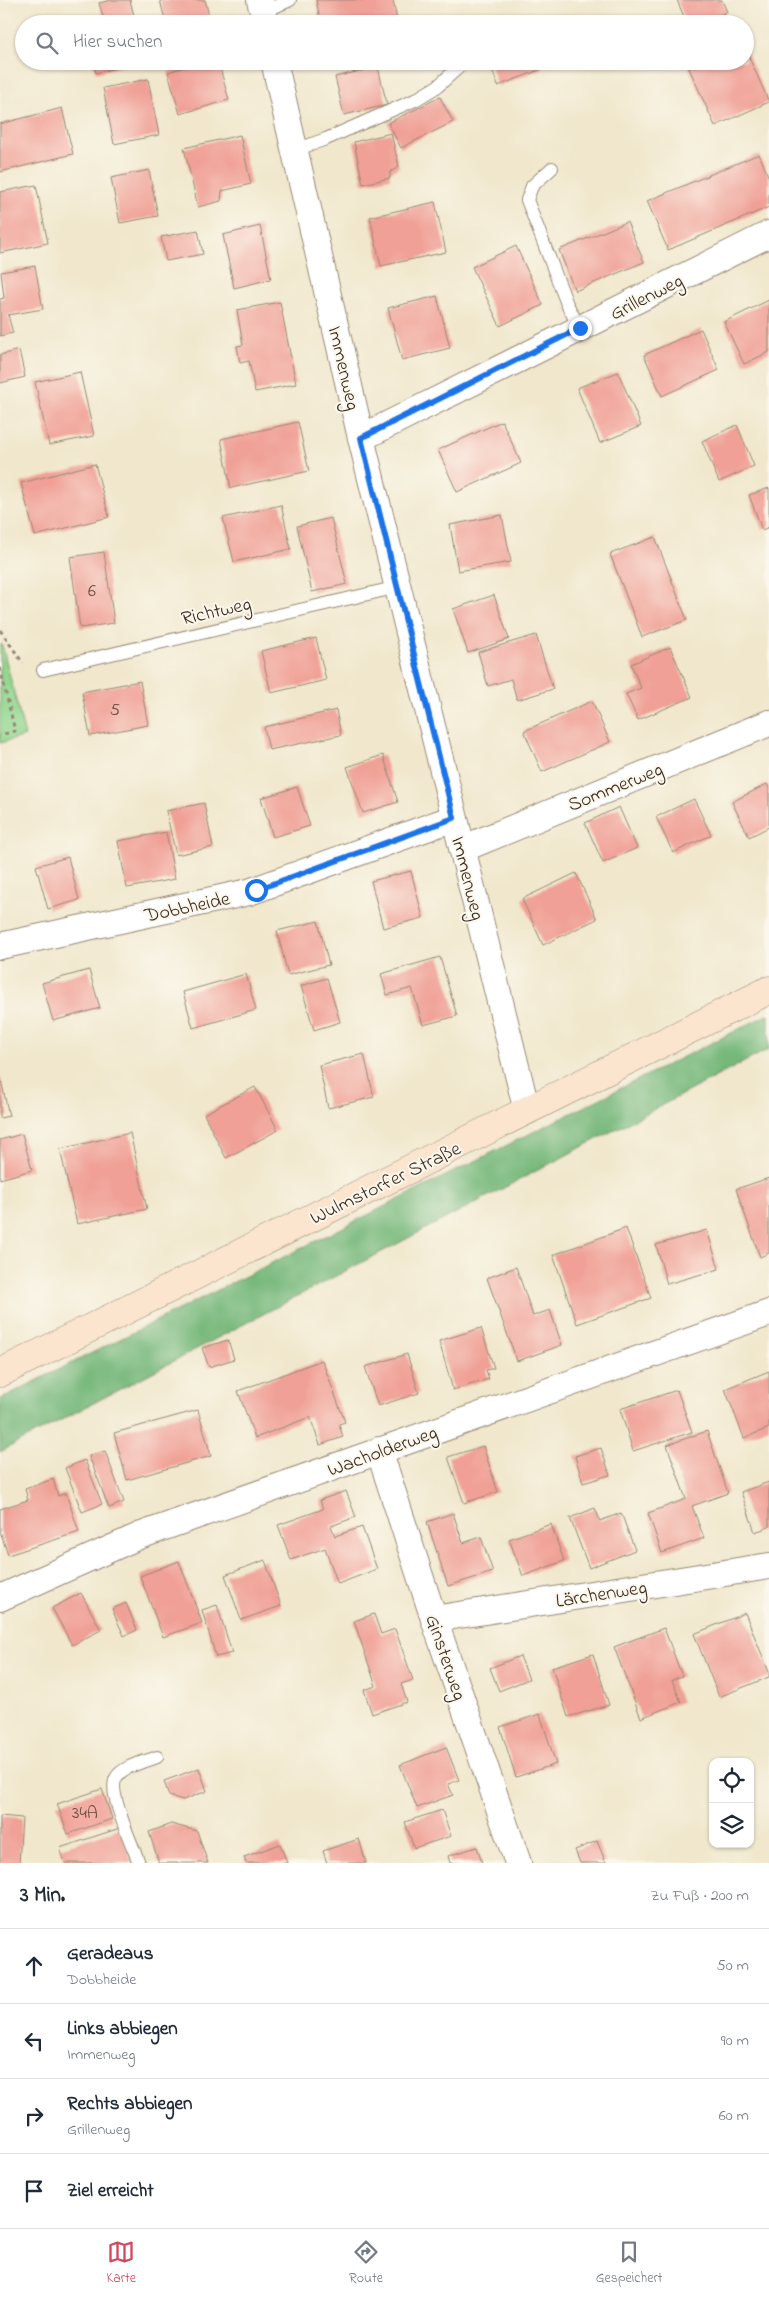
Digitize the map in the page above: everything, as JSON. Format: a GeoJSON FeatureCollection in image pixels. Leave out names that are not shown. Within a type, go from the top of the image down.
{"type":"FeatureCollection","features":[{"type":"Feature","properties":{"kind":"main road","name":"Wulmstorfer Straße"},"geometry":{"type":"LineString","coordinates":[[0,1373],[769,990]]}},
{"type":"Feature","properties":{"kind":"street","name":"Immenweg"},"geometry":{"type":"LineString","coordinates":[[276,70],[361,438],[526,1111]]}},
{"type":"Feature","properties":{"kind":"street","name":"Grillenweg"},"geometry":{"type":"LineString","coordinates":[[361,438],[769,234]]}},
{"type":"Feature","properties":{"kind":"street","name":"Sommerweg"},"geometry":{"type":"LineString","coordinates":[[462,849],[769,723]]}},
{"type":"Feature","properties":{"kind":"street","name":"Dobbheide"},"geometry":{"type":"LineString","coordinates":[[0,946],[249,892],[454,818]]}},
{"type":"Feature","properties":{"kind":"street","name":"Wacholderweg"},"geometry":{"type":"LineString","coordinates":[[0,1598],[139,1536],[769,1313]]}},
{"type":"Feature","properties":{"kind":"street","name":"Ginsterweg"},"geometry":{"type":"LineString","coordinates":[[380,1450],[434,1619],[518,1863]]}},
{"type":"Feature","properties":{"kind":"street","name":"Lärchenweg"},"geometry":{"type":"LineString","coordinates":[[434,1619],[769,1566]]}},
{"type":"Feature","properties":{"kind":"lane"},"geometry":{"type":"LineString","coordinates":[[263,12],[290,0]]}},
{"type":"Feature","properties":{"kind":"lane"},"geometry":{"type":"LineString","coordinates":[[295,150],[326,139],[415,100],[438,86],[456,70]]}},
{"type":"Feature","properties":{"kind":"lane"},"geometry":{"type":"LineString","coordinates":[[552,168],[532,186],[527,200],[567,304],[580,328]]}},
{"type":"Feature","properties":{"kind":"lane","name":"Richtweg"},"geometry":{"type":"LineString","coordinates":[[42,670],[398,587]]}},
{"type":"Feature","properties":{"kind":"lane"},"geometry":{"type":"LineString","coordinates":[[139,1863],[113,1791],[115,1778],[123,1770],[157,1757]]}},
{"type":"Feature","properties":{"kind":"path"},"geometry":{"type":"LineString","coordinates":[[0,630],[23,663],[42,670]]}},
{"type":"Feature","properties":{"kind":"path"},"geometry":{"type":"LineString","coordinates":[[0,668],[15,731],[0,734]]}},
{"type":"Feature","properties":{"kind":"green space"},"geometry":{"type":"Polygon","coordinates":[[[0,645],[2,645],[25,736],[0,743],[0,645]]]}},
{"type":"Feature","properties":{"kind":"green space"},"geometry":{"type":"Polygon","coordinates":[[[769,1014],[769,1049],[0,1452],[0,1399],[769,1014]]]}},
{"type":"Feature","properties":{"kind":"building"},"geometry":{"type":"Polygon","coordinates":[[[112,0],[130,0],[134,15],[102,15],[99,3],[112,0]]]}},
{"type":"Feature","properties":{"kind":"building"},"geometry":{"type":"Polygon","coordinates":[[[160,0],[205,0],[209,15],[164,15],[160,0]]]}},
{"type":"Feature","properties":{"kind":"building"},"geometry":{"type":"Polygon","coordinates":[[[316,0],[393,0],[396,15],[319,15],[316,0]]]}},
{"type":"Feature","properties":{"kind":"building"},"geometry":{"type":"Polygon","coordinates":[[[677,0],[722,0],[727,12],[720,15],[683,15],[677,0]]]}},
{"type":"Feature","properties":{"kind":"building"},"geometry":{"type":"Polygon","coordinates":[[[754,68],[769,102],[715,126],[690,70],[754,70],[754,68]]]}},
{"type":"Feature","properties":{"kind":"building"},"geometry":{"type":"Polygon","coordinates":[[[95,70],[107,70],[96,73],[95,70]]]}},
{"type":"Feature","properties":{"kind":"building"},"geometry":{"type":"Polygon","coordinates":[[[175,70],[221,70],[229,100],[180,114],[168,72],[175,70]]]}},
{"type":"Feature","properties":{"kind":"building"},"geometry":{"type":"Polygon","coordinates":[[[365,70],[379,70],[387,105],[344,115],[335,77],[365,70]]]}},
{"type":"Feature","properties":{"kind":"building"},"geometry":{"type":"Polygon","coordinates":[[[492,70],[539,70],[498,86],[492,70]]]}},
{"type":"Feature","properties":{"kind":"building"},"geometry":{"type":"Polygon","coordinates":[[[148,79],[159,135],[114,144],[103,88],[148,79]]]}},
{"type":"Feature","properties":{"kind":"building"},"geometry":{"type":"Polygon","coordinates":[[[440,97],[453,122],[401,148],[388,123],[440,97]]]}},
{"type":"Feature","properties":{"kind":"building"},"geometry":{"type":"Polygon","coordinates":[[[62,108],[73,154],[0,172],[0,124],[62,108]]]}},
{"type":"Feature","properties":{"kind":"building"},"geometry":{"type":"Polygon","coordinates":[[[391,133],[399,167],[390,172],[390,178],[363,184],[354,142],[391,133]]]}},
{"type":"Feature","properties":{"kind":"building"},"geometry":{"type":"Polygon","coordinates":[[[240,135],[251,184],[222,191],[221,201],[198,207],[184,148],[240,135]]]}},
{"type":"Feature","properties":{"kind":"building"},"geometry":{"type":"Polygon","coordinates":[[[759,154],[769,178],[769,207],[668,250],[647,201],[759,154]]]}},
{"type":"Feature","properties":{"kind":"building"},"geometry":{"type":"Polygon","coordinates":[[[149,170],[158,216],[120,223],[111,178],[149,170]]]}},
{"type":"Feature","properties":{"kind":"building"},"geometry":{"type":"Polygon","coordinates":[[[36,185],[48,243],[0,253],[0,192],[36,185]]]}},
{"type":"Feature","properties":{"kind":"building"},"geometry":{"type":"Polygon","coordinates":[[[435,202],[446,252],[381,266],[370,217],[435,202]]]}},
{"type":"Feature","properties":{"kind":"building"},"geometry":{"type":"Polygon","coordinates":[[[627,222],[644,262],[575,291],[559,250],[627,222]]]}},
{"type":"Feature","properties":{"kind":"building"},"geometry":{"type":"Polygon","coordinates":[[[260,226],[271,279],[234,288],[223,235],[260,226]]]}},
{"type":"Feature","properties":{"kind":"building"},"geometry":{"type":"Polygon","coordinates":[[[198,230],[203,254],[166,261],[161,237],[198,230]]]}},
{"type":"Feature","properties":{"kind":"building"},"geometry":{"type":"Polygon","coordinates":[[[516,246],[543,305],[500,326],[472,267],[516,246]]]}},
{"type":"Feature","properties":{"kind":"building"},"geometry":{"type":"Polygon","coordinates":[[[35,266],[43,309],[8,315],[13,333],[0,336],[0,299],[4,298],[1,272],[35,266]]]}},
{"type":"Feature","properties":{"kind":"building"},"geometry":{"type":"Polygon","coordinates":[[[437,296],[450,348],[402,360],[388,308],[437,296]]]}},
{"type":"Feature","properties":{"kind":"building"},"geometry":{"type":"Polygon","coordinates":[[[769,300],[769,352],[744,364],[724,322],[769,300]]]}},
{"type":"Feature","properties":{"kind":"building"},"geometry":{"type":"Polygon","coordinates":[[[280,302],[296,384],[255,392],[249,361],[240,363],[237,346],[243,345],[237,310],[280,302]]]}},
{"type":"Feature","properties":{"kind":"building"},"geometry":{"type":"Polygon","coordinates":[[[701,329],[719,370],[662,396],[644,355],[701,329]]]}},
{"type":"Feature","properties":{"kind":"building"},"geometry":{"type":"Polygon","coordinates":[[[19,350],[25,377],[0,383],[0,355],[19,350]]]}},
{"type":"Feature","properties":{"kind":"building"},"geometry":{"type":"Polygon","coordinates":[[[80,372],[94,436],[49,445],[35,382],[80,372]]]}},
{"type":"Feature","properties":{"kind":"building"},"geometry":{"type":"Polygon","coordinates":[[[618,372],[641,426],[600,443],[577,388],[618,372]]]}},
{"type":"Feature","properties":{"kind":"building"},"geometry":{"type":"Polygon","coordinates":[[[502,421],[521,463],[457,492],[438,450],[502,421]]]}},
{"type":"Feature","properties":{"kind":"building"},"geometry":{"type":"Polygon","coordinates":[[[298,422],[309,471],[231,488],[221,439],[298,422]]]}},
{"type":"Feature","properties":{"kind":"building"},"geometry":{"type":"Polygon","coordinates":[[[737,425],[754,466],[719,482],[702,441],[737,425]]]}},
{"type":"Feature","properties":{"kind":"building"},"geometry":{"type":"Polygon","coordinates":[[[95,464],[109,517],[35,536],[21,483],[95,464]]]}},
{"type":"Feature","properties":{"kind":"building"},"geometry":{"type":"Polygon","coordinates":[[[769,488],[769,527],[762,530],[749,495],[769,488]]]}},
{"type":"Feature","properties":{"kind":"building"},"geometry":{"type":"Polygon","coordinates":[[[281,505],[291,549],[234,562],[223,518],[281,505]]]}},
{"type":"Feature","properties":{"kind":"building"},"geometry":{"type":"Polygon","coordinates":[[[502,515],[511,562],[458,571],[450,525],[502,515]]]}},
{"type":"Feature","properties":{"kind":"building"},"geometry":{"type":"Polygon","coordinates":[[[331,518],[347,584],[312,592],[297,526],[331,518]]]}},
{"type":"Feature","properties":{"kind":"building"},"geometry":{"type":"Polygon","coordinates":[[[655,537],[687,620],[642,637],[610,554],[655,537]]]}},
{"type":"Feature","properties":{"kind":"building"},"geometry":{"type":"Polygon","coordinates":[[[104,552],[114,623],[80,628],[70,557],[104,552]]]}},
{"type":"Feature","properties":{"kind":"building"},"geometry":{"type":"Polygon","coordinates":[[[494,595],[509,639],[468,653],[453,609],[494,595]]]}},
{"type":"Feature","properties":{"kind":"building"},"geometry":{"type":"Polygon","coordinates":[[[536,635],[553,689],[517,700],[511,679],[488,686],[478,652],[536,635]]]}},
{"type":"Feature","properties":{"kind":"building"},"geometry":{"type":"Polygon","coordinates":[[[316,638],[326,680],[271,693],[261,651],[316,638]]]}},
{"type":"Feature","properties":{"kind":"building"},"geometry":{"type":"Polygon","coordinates":[[[670,647],[692,697],[638,720],[626,694],[641,688],[631,664],[670,647]]]}},
{"type":"Feature","properties":{"kind":"building"},"geometry":{"type":"Polygon","coordinates":[[[140,681],[148,725],[90,736],[82,692],[140,681]]]}},
{"type":"Feature","properties":{"kind":"building"},"geometry":{"type":"Polygon","coordinates":[[[592,701],[610,742],[542,772],[524,731],[592,701]]]}},
{"type":"Feature","properties":{"kind":"building"},"geometry":{"type":"Polygon","coordinates":[[[336,710],[341,735],[269,750],[264,727],[336,710]]]}},
{"type":"Feature","properties":{"kind":"building"},"geometry":{"type":"Polygon","coordinates":[[[383,755],[398,802],[363,813],[347,767],[383,755]]]}},
{"type":"Feature","properties":{"kind":"building"},"geometry":{"type":"Polygon","coordinates":[[[767,784],[769,788],[769,827],[749,837],[732,802],[767,784]]]}},
{"type":"Feature","properties":{"kind":"building"},"geometry":{"type":"Polygon","coordinates":[[[297,787],[310,826],[273,837],[261,798],[297,787]]]}},
{"type":"Feature","properties":{"kind":"building"},"geometry":{"type":"Polygon","coordinates":[[[694,799],[711,835],[673,853],[656,817],[694,799]]]}},
{"type":"Feature","properties":{"kind":"building"},"geometry":{"type":"Polygon","coordinates":[[[204,803],[213,847],[176,855],[166,811],[204,803]]]}},
{"type":"Feature","properties":{"kind":"building"},"geometry":{"type":"Polygon","coordinates":[[[619,807],[637,848],[603,863],[585,823],[619,807]]]}},
{"type":"Feature","properties":{"kind":"building"},"geometry":{"type":"Polygon","coordinates":[[[166,832],[175,879],[127,888],[118,841],[166,832]]]}},
{"type":"Feature","properties":{"kind":"building"},"geometry":{"type":"Polygon","coordinates":[[[68,857],[79,900],[48,909],[36,866],[68,857]]]}},
{"type":"Feature","properties":{"kind":"building"},"geometry":{"type":"Polygon","coordinates":[[[411,871],[423,918],[383,928],[371,881],[411,871]]]}},
{"type":"Feature","properties":{"kind":"building"},"geometry":{"type":"Polygon","coordinates":[[[576,873],[597,919],[543,945],[522,899],[576,873]]]}},
{"type":"Feature","properties":{"kind":"building"},"geometry":{"type":"Polygon","coordinates":[[[318,921],[329,965],[288,975],[277,931],[318,921]]]}},
{"type":"Feature","properties":{"kind":"building"},"geometry":{"type":"Polygon","coordinates":[[[440,957],[457,1016],[423,1025],[412,988],[387,995],[381,974],[440,957]]]}},
{"type":"Feature","properties":{"kind":"building"},"geometry":{"type":"Polygon","coordinates":[[[89,970],[100,1008],[53,1021],[42,983],[89,970]]]}},
{"type":"Feature","properties":{"kind":"building"},"geometry":{"type":"Polygon","coordinates":[[[246,974],[256,1010],[193,1028],[183,992],[246,974]]]}},
{"type":"Feature","properties":{"kind":"building"},"geometry":{"type":"Polygon","coordinates":[[[327,978],[340,1022],[314,1030],[301,986],[327,978]]]}},
{"type":"Feature","properties":{"kind":"building"},"geometry":{"type":"Polygon","coordinates":[[[364,1054],[374,1097],[328,1108],[319,1065],[364,1054]]]}},
{"type":"Feature","properties":{"kind":"building"},"geometry":{"type":"Polygon","coordinates":[[[0,1075],[9,1116],[0,1118],[0,1075]]]}},
{"type":"Feature","properties":{"kind":"building"},"geometry":{"type":"Polygon","coordinates":[[[255,1087],[278,1130],[226,1158],[204,1114],[255,1087]]]}},
{"type":"Feature","properties":{"kind":"building"},"geometry":{"type":"Polygon","coordinates":[[[130,1133],[147,1209],[77,1224],[60,1149],[130,1133]]]}},
{"type":"Feature","properties":{"kind":"building"},"geometry":{"type":"Polygon","coordinates":[[[22,1134],[32,1170],[0,1179],[0,1140],[22,1134]]]}},
{"type":"Feature","properties":{"kind":"building"},"geometry":{"type":"Polygon","coordinates":[[[769,1178],[769,1253],[760,1257],[736,1189],[769,1178]]]}},
{"type":"Feature","properties":{"kind":"building"},"geometry":{"type":"Polygon","coordinates":[[[626,1228],[651,1298],[577,1324],[553,1255],[626,1228]]]}},
{"type":"Feature","properties":{"kind":"building"},"geometry":{"type":"Polygon","coordinates":[[[707,1230],[719,1269],[667,1284],[656,1245],[707,1230]]]}},
{"type":"Feature","properties":{"kind":"building"},"geometry":{"type":"Polygon","coordinates":[[[516,1267],[533,1316],[550,1310],[562,1345],[517,1361],[487,1278],[516,1267]]]}},
{"type":"Feature","properties":{"kind":"building"},"geometry":{"type":"Polygon","coordinates":[[[481,1328],[494,1368],[486,1370],[489,1379],[453,1390],[439,1341],[481,1328]]]}},
{"type":"Feature","properties":{"kind":"building"},"geometry":{"type":"Polygon","coordinates":[[[228,1340],[234,1359],[209,1367],[202,1348],[228,1340]]]}},
{"type":"Feature","properties":{"kind":"building"},"geometry":{"type":"Polygon","coordinates":[[[407,1354],[419,1393],[378,1406],[365,1367],[407,1354]]]}},
{"type":"Feature","properties":{"kind":"building"},"geometry":{"type":"Polygon","coordinates":[[[322,1360],[345,1422],[339,1424],[343,1437],[320,1445],[310,1417],[255,1438],[238,1391],[322,1360]]]}},
{"type":"Feature","properties":{"kind":"building"},"geometry":{"type":"Polygon","coordinates":[[[769,1371],[769,1428],[744,1438],[725,1389],[769,1371]]]}},
{"type":"Feature","properties":{"kind":"building"},"geometry":{"type":"Polygon","coordinates":[[[677,1390],[692,1432],[633,1451],[620,1409],[677,1390]]]}},
{"type":"Feature","properties":{"kind":"building"},"geometry":{"type":"Polygon","coordinates":[[[198,1410],[211,1456],[127,1480],[114,1433],[198,1410]]]}},
{"type":"Feature","properties":{"kind":"building"},"geometry":{"type":"Polygon","coordinates":[[[707,1431],[728,1493],[692,1506],[704,1538],[662,1553],[648,1513],[686,1499],[667,1445],[707,1431]]]}},
{"type":"Feature","properties":{"kind":"building"},"geometry":{"type":"Polygon","coordinates":[[[483,1446],[498,1492],[464,1503],[448,1457],[483,1446]]]}},
{"type":"Feature","properties":{"kind":"building"},"geometry":{"type":"Polygon","coordinates":[[[601,1448],[610,1475],[583,1483],[575,1456],[601,1448]]]}},
{"type":"Feature","properties":{"kind":"building"},"geometry":{"type":"Polygon","coordinates":[[[105,1451],[124,1502],[109,1508],[89,1456],[105,1451]]]}},
{"type":"Feature","properties":{"kind":"building"},"geometry":{"type":"Polygon","coordinates":[[[85,1460],[102,1504],[82,1512],[65,1468],[85,1460]]]}},
{"type":"Feature","properties":{"kind":"building"},"geometry":{"type":"Polygon","coordinates":[[[53,1479],[58,1496],[66,1493],[79,1532],[8,1555],[0,1531],[0,1509],[28,1500],[25,1489],[53,1479]]]}},
{"type":"Feature","properties":{"kind":"building"},"geometry":{"type":"Polygon","coordinates":[[[769,1482],[769,1527],[755,1532],[741,1492],[769,1482]]]}},
{"type":"Feature","properties":{"kind":"building"},"geometry":{"type":"Polygon","coordinates":[[[346,1491],[356,1517],[331,1526],[335,1536],[362,1527],[377,1569],[338,1584],[325,1548],[291,1560],[278,1525],[323,1509],[320,1500],[346,1491]]]}},
{"type":"Feature","properties":{"kind":"building"},"geometry":{"type":"Polygon","coordinates":[[[595,1508],[600,1521],[621,1513],[635,1550],[589,1568],[570,1518],[595,1508]]]}},
{"type":"Feature","properties":{"kind":"building"},"geometry":{"type":"Polygon","coordinates":[[[453,1513],[463,1543],[481,1537],[493,1572],[448,1586],[427,1522],[453,1513]]]}},
{"type":"Feature","properties":{"kind":"building"},"geometry":{"type":"Polygon","coordinates":[[[551,1524],[564,1561],[523,1576],[509,1539],[551,1524]]]}},
{"type":"Feature","properties":{"kind":"building"},"geometry":{"type":"Polygon","coordinates":[[[265,1560],[281,1606],[241,1620],[225,1575],[265,1560]]]}},
{"type":"Feature","properties":{"kind":"building"},"geometry":{"type":"Polygon","coordinates":[[[179,1561],[202,1623],[163,1637],[140,1576],[179,1561]]]}},
{"type":"Feature","properties":{"kind":"building"},"geometry":{"type":"Polygon","coordinates":[[[81,1593],[101,1630],[72,1645],[52,1608],[81,1593]]]}},
{"type":"Feature","properties":{"kind":"building"},"geometry":{"type":"Polygon","coordinates":[[[126,1603],[137,1630],[124,1636],[112,1609],[126,1603]]]}},
{"type":"Feature","properties":{"kind":"building"},"geometry":{"type":"Polygon","coordinates":[[[217,1605],[232,1653],[216,1657],[202,1610],[217,1605]]]}},
{"type":"Feature","properties":{"kind":"building"},"geometry":{"type":"Polygon","coordinates":[[[745,1613],[769,1672],[769,1677],[719,1697],[694,1634],[745,1613]]]}},
{"type":"Feature","properties":{"kind":"building"},"geometry":{"type":"Polygon","coordinates":[[[374,1614],[381,1634],[395,1629],[413,1680],[401,1684],[407,1702],[372,1714],[364,1690],[376,1686],[354,1621],[374,1614]]]}},
{"type":"Feature","properties":{"kind":"building"},"geometry":{"type":"Polygon","coordinates":[[[664,1628],[682,1676],[672,1680],[681,1702],[641,1718],[614,1647],[664,1628]]]}},
{"type":"Feature","properties":{"kind":"building"},"geometry":{"type":"Polygon","coordinates":[[[593,1654],[609,1705],[568,1717],[552,1667],[593,1654]]]}},
{"type":"Feature","properties":{"kind":"building"},"geometry":{"type":"Polygon","coordinates":[[[520,1656],[529,1679],[499,1691],[490,1668],[520,1656]]]}},
{"type":"Feature","properties":{"kind":"building"},"geometry":{"type":"Polygon","coordinates":[[[540,1714],[556,1764],[516,1777],[500,1727],[540,1714]]]}},
{"type":"Feature","properties":{"kind":"building"},"geometry":{"type":"Polygon","coordinates":[[[446,1747],[459,1780],[448,1784],[453,1795],[417,1808],[400,1765],[446,1747]]]}},
{"type":"Feature","properties":{"kind":"building"},"geometry":{"type":"Polygon","coordinates":[[[199,1768],[207,1791],[183,1800],[169,1796],[164,1781],[199,1768]]]}},
{"type":"Feature","properties":{"kind":"building"},"geometry":{"type":"Polygon","coordinates":[[[102,1789],[112,1819],[68,1834],[57,1804],[102,1789]]]}},
{"type":"Feature","properties":{"kind":"building"},"geometry":{"type":"Polygon","coordinates":[[[442,1810],[451,1836],[414,1848],[405,1822],[442,1810]]]}},
{"type":"Feature","properties":{"kind":"building"},"geometry":{"type":"Polygon","coordinates":[[[0,1816],[22,1818],[19,1863],[0,1863],[0,1816]]]}},
{"type":"Feature","properties":{"kind":"building"},"geometry":{"type":"Polygon","coordinates":[[[171,1824],[197,1831],[208,1863],[159,1863],[149,1832],[171,1824]]]}},
{"type":"Feature","properties":{"kind":"building"},"geometry":{"type":"Polygon","coordinates":[[[120,1828],[132,1863],[65,1863],[60,1848],[120,1828]]]}},
{"type":"Feature","properties":{"kind":"building"},"geometry":{"type":"Polygon","coordinates":[[[359,1839],[366,1863],[327,1863],[323,1851],[359,1839]]]}},
{"type":"Feature","properties":{"kind":"building"},"geometry":{"type":"Polygon","coordinates":[[[597,1841],[606,1863],[580,1863],[575,1850],[597,1841]]]}},
{"type":"Feature","properties":{"kind":"building"},"geometry":{"type":"Polygon","coordinates":[[[280,1844],[287,1863],[246,1863],[244,1857],[280,1844]]]}},
{"type":"Feature","properties":{"kind":"building"},"geometry":{"type":"Polygon","coordinates":[[[477,1847],[482,1863],[450,1863],[448,1856],[477,1847]]]}},
{"type":"Feature","properties":{"kind":"route"},"geometry":{"type":"LineString","coordinates":[[256,890],[454,818],[361,438],[580,328]]}}]}
